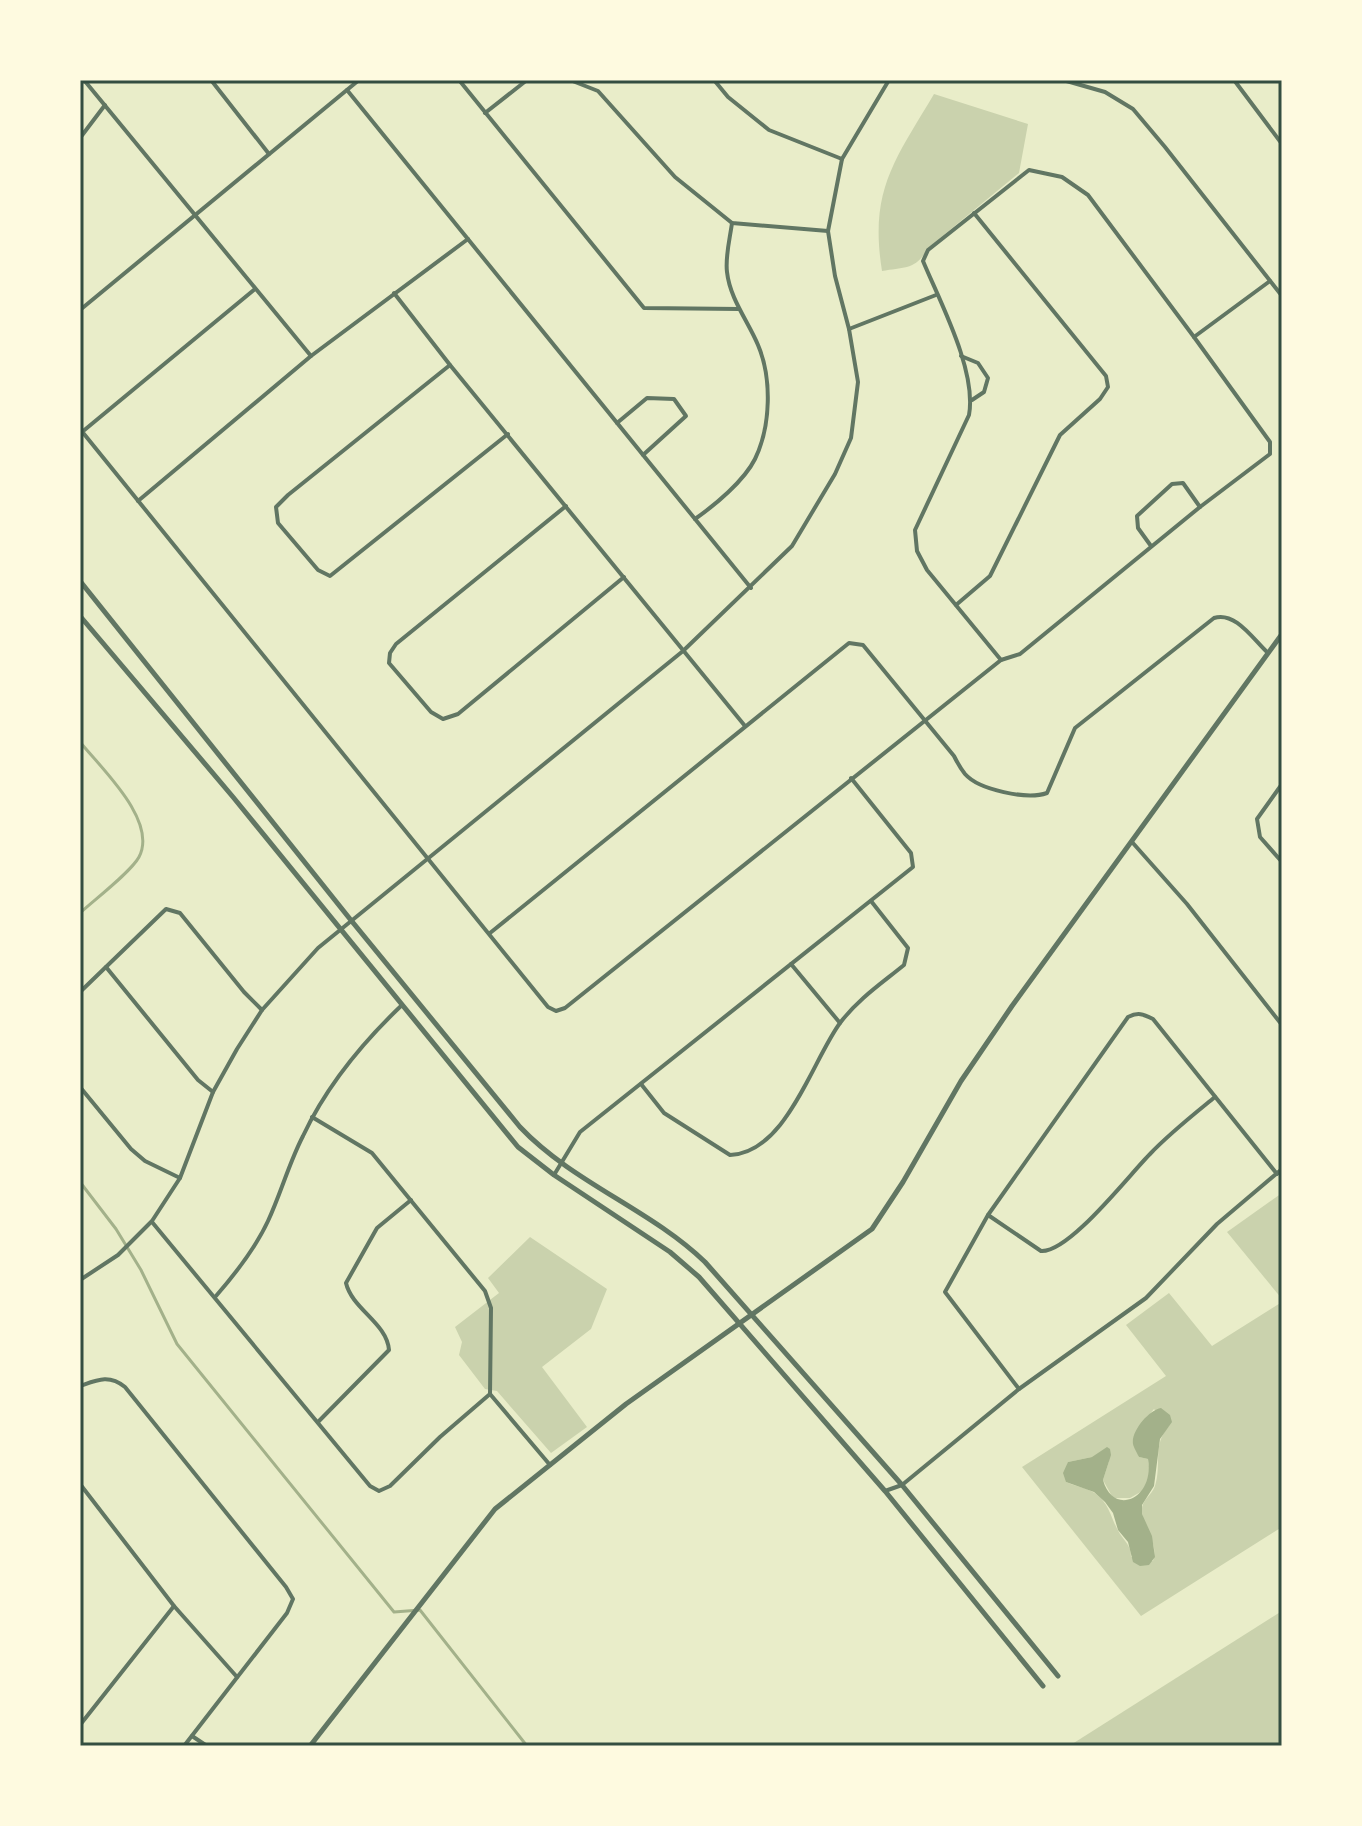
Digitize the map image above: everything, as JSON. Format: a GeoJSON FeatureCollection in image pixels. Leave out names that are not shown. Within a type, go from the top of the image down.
{"type":"FeatureCollection","features":[{"type":"Feature","properties":{"kind":"street"},"geometry":{"type":"LineString","coordinates":[[84,80],[311,356]]}},
{"type":"Feature","properties":{"kind":"street"},"geometry":{"type":"LineString","coordinates":[[211,80],[269,154]]}},
{"type":"Feature","properties":{"kind":"street"},"geometry":{"type":"LineString","coordinates":[[80,310],[359,80]]}},
{"type":"Feature","properties":{"kind":"street"},"geometry":{"type":"LineString","coordinates":[[459,80],[644,308],[739,309]]}},
{"type":"Feature","properties":{"kind":"street"},"geometry":{"type":"LineString","coordinates":[[485,113],[527,80]]}},
{"type":"Feature","properties":{"kind":"street"},"geometry":{"type":"LineString","coordinates":[[570,80],[598,91],[675,177],[732,223],[828,231]]}},
{"type":"Feature","properties":{"kind":"street"},"geometry":{"type":"LineString","coordinates":[[714,80],[728,97],[769,130],[842,159]]}},
{"type":"Feature","properties":{"kind":"street"},"geometry":{"type":"LineString","coordinates":[[80,1280],[118,1255],[152,1221],[180,1178],[213,1092],[262,1010],[318,948],[683,651],[792,546],[835,474],[851,438],[858,382],[828,231],[842,159],[889,80]]}},
{"type":"Feature","properties":{"kind":"street"},"geometry":{"type":"LineString","coordinates":[[1063,80],[1105,92],[1133,109],[1282,296]]}},
{"type":"Feature","properties":{"kind":"street"},"geometry":{"type":"LineString","coordinates":[[1234,80],[1282,144]]}},
{"type":"Feature","properties":{"kind":"street"},"geometry":{"type":"LineString","coordinates":[[347,90],[751,588]]}},
{"type":"Feature","properties":{"kind":"street"},"geometry":{"type":"LineString","coordinates":[[80,138],[105,105]]}},
{"type":"Feature","properties":{"kind":"street"},"geometry":{"type":"LineString","coordinates":[[255,289],[81,431],[548,1007],[556,1011],[565,1008],[1001,660],[1020,654],[1151,546],[1270,454],[1270,442],[1088,195],[1062,177],[1029,170],[928,250],[923,261],[961,356],[972,400],[969,415],[915,530],[917,551],[927,570],[1001,660]]}},
{"type":"Feature","properties":{"kind":"street"},"geometry":{"type":"LineString","coordinates":[[956,605],[990,576],[1060,435],[1100,399],[1108,387],[1106,376],[974,213]]}},
{"type":"Feature","properties":{"kind":"street"},"geometry":{"type":"LineString","coordinates":[[695,519],[718,503],[754,459],[766,420],[767,376],[759,346],[739,309],[727,271],[732,223]]}},
{"type":"Feature","properties":{"kind":"street"},"geometry":{"type":"LineString","coordinates":[[138,501],[311,356],[468,239]]}},
{"type":"Feature","properties":{"kind":"street"},"geometry":{"type":"LineString","coordinates":[[1194,337],[1270,281]]}},
{"type":"Feature","properties":{"kind":"street"},"geometry":{"type":"LineString","coordinates":[[394,293],[745,726]]}},
{"type":"Feature","properties":{"kind":"street"},"geometry":{"type":"LineString","coordinates":[[849,329],[937,295]]}},
{"type":"Feature","properties":{"kind":"street"},"geometry":{"type":"LineString","coordinates":[[961,356],[978,363],[988,378],[984,392],[972,400]]}},
{"type":"Feature","properties":{"kind":"street"},"geometry":{"type":"LineString","coordinates":[[450,365],[276,507],[278,523],[298,547],[318,570],[330,576],[508,434]]}},
{"type":"Feature","properties":{"kind":"street"},"geometry":{"type":"LineString","coordinates":[[617,423],[647,398],[674,399],[686,416],[643,455]]}},
{"type":"Feature","properties":{"kind":"street"},"geometry":{"type":"LineString","coordinates":[[1151,546],[1138,528],[1137,516],[1172,484],[1183,483],[1200,507]]}},
{"type":"Feature","properties":{"kind":"street"},"geometry":{"type":"LineString","coordinates":[[566,506],[396,644],[390,653],[389,663],[431,712],[443,719],[458,714],[624,577]]}},
{"type":"Feature","properties":{"kind":"street"},"geometry":{"type":"LineString","coordinates":[[80,581],[520,1127],[562,1163],[692,1250],[902,1485],[1058,1676]]}},
{"type":"Feature","properties":{"kind":"street"},"geometry":{"type":"LineString","coordinates":[[490,933],[849,643],[863,645],[966,775],[998,791],[1039,796],[1047,793],[1053,784],[1075,728],[1214,618],[1223,615],[1232,618],[1267,652]]}},
{"type":"Feature","properties":{"kind":"street"},"geometry":{"type":"LineString","coordinates":[[80,616],[518,1147],[554,1175],[685,1263],[885,1491],[1043,1686]]}},
{"type":"Feature","properties":{"kind":"street"},"geometry":{"type":"LineString","coordinates":[[310,1746],[495,1509],[626,1404],[872,1229],[961,1081],[1012,1006],[1282,634]]}},
{"type":"Feature","properties":{"kind":"street"},"geometry":{"type":"LineString","coordinates":[[554,1175],[580,1132],[913,867],[911,853],[851,778]]}},
{"type":"Feature","properties":{"kind":"street"},"geometry":{"type":"LineString","coordinates":[[1282,784],[1257,819],[1260,837],[1282,862]]}},
{"type":"Feature","properties":{"kind":"street"},"geometry":{"type":"LineString","coordinates":[[1132,842],[1187,904],[1282,1025]]}},
{"type":"Feature","properties":{"kind":"street"},"geometry":{"type":"LineString","coordinates":[[641,1084],[664,1113],[730,1155],[739,1154],[766,1139],[777,1129],[840,1023],[854,1006],[904,965],[908,948],[871,901]]}},
{"type":"Feature","properties":{"kind":"street"},"geometry":{"type":"LineString","coordinates":[[80,992],[166,909],[180,913],[262,1010]]}},
{"type":"Feature","properties":{"kind":"street"},"geometry":{"type":"LineString","coordinates":[[791,964],[840,1023]]}},
{"type":"Feature","properties":{"kind":"street"},"geometry":{"type":"LineString","coordinates":[[106,967],[198,1080],[213,1092]]}},
{"type":"Feature","properties":{"kind":"street"},"geometry":{"type":"LineString","coordinates":[[215,1297],[262,1231],[312,1117],[356,1052],[402,1005]]}},
{"type":"Feature","properties":{"kind":"street"},"geometry":{"type":"LineString","coordinates":[[1019,1389],[945,1292],[988,1215],[1128,1017],[1135,1013],[1153,1019],[1277,1174]]}},
{"type":"Feature","properties":{"kind":"street"},"geometry":{"type":"LineString","coordinates":[[80,1087],[131,1149],[145,1161],[180,1178]]}},
{"type":"Feature","properties":{"kind":"street"},"geometry":{"type":"LineString","coordinates":[[988,1215],[1041,1251],[1048,1251],[1076,1232],[1150,1154],[1215,1097]]}},
{"type":"Feature","properties":{"kind":"street"},"geometry":{"type":"LineString","coordinates":[[312,1117],[372,1153],[489,1299],[490,1394],[550,1465]]}},
{"type":"Feature","properties":{"kind":"street"},"geometry":{"type":"LineString","coordinates":[[885,1491],[902,1485],[1019,1389],[1146,1298],[1217,1224],[1282,1169]]}},
{"type":"Feature","properties":{"kind":"street"},"geometry":{"type":"LineString","coordinates":[[318,1422],[389,1350],[386,1338],[351,1295],[346,1283],[377,1228],[411,1200]]}},
{"type":"Feature","properties":{"kind":"street"},"geometry":{"type":"LineString","coordinates":[[152,1221],[370,1486],[384,1490],[490,1394]]}},
{"type":"Feature","properties":{"kind":"street"},"geometry":{"type":"LineString","coordinates":[[80,1386],[105,1378],[117,1380],[125,1387],[293,1599],[287,1613],[184,1746]]}},
{"type":"Feature","properties":{"kind":"street"},"geometry":{"type":"LineString","coordinates":[[80,1484],[174,1606],[237,1677]]}},
{"type":"Feature","properties":{"kind":"street"},"geometry":{"type":"LineString","coordinates":[[80,1725],[174,1606]]}},
{"type":"Feature","properties":{"kind":"street"},"geometry":{"type":"LineString","coordinates":[[192,1736],[207,1746]]}},
{"type":"Feature","properties":{"kind":"shaded area"},"geometry":{"type":"Polygon","coordinates":[[[934,94],[1028,124],[1019,173],[928,248],[914,264],[882,271],[879,218],[882,197],[897,158],[934,94]]]}},
{"type":"Feature","properties":{"kind":"shaded area"},"geometry":{"type":"Polygon","coordinates":[[[1282,1193],[1282,1299],[1227,1232],[1282,1193]]]}},
{"type":"Feature","properties":{"kind":"shaded area"},"geometry":{"type":"Polygon","coordinates":[[[530,1237],[607,1289],[591,1329],[542,1367],[587,1427],[551,1453],[497,1391],[485,1389],[459,1355],[462,1342],[455,1327],[499,1293],[488,1278],[530,1237]]]}},
{"type":"Feature","properties":{"kind":"shaded area"},"geometry":{"type":"Polygon","coordinates":[[[1169,1293],[1212,1346],[1282,1302],[1282,1527],[1141,1616],[1022,1467],[1166,1376],[1126,1325],[1169,1293]],[[1154,1409],[1142,1423],[1133,1443],[1139,1457],[1148,1459],[1150,1474],[1144,1490],[1130,1498],[1113,1498],[1103,1480],[1109,1461],[1092,1457],[1068,1462],[1066,1482],[1091,1491],[1102,1500],[1129,1547],[1131,1557],[1153,1561],[1153,1543],[1143,1520],[1142,1509],[1155,1486],[1159,1447],[1169,1426],[1154,1409]]]}},
{"type":"Feature","properties":{"kind":"shaded area"},"geometry":{"type":"Polygon","coordinates":[[[1161,1408],[1170,1415],[1172,1422],[1160,1439],[1154,1486],[1142,1505],[1155,1557],[1149,1565],[1140,1566],[1133,1562],[1128,1542],[1118,1530],[1113,1513],[1105,1502],[1094,1492],[1066,1482],[1063,1473],[1068,1462],[1092,1457],[1107,1447],[1111,1455],[1103,1480],[1108,1491],[1115,1498],[1132,1498],[1145,1484],[1148,1473],[1148,1459],[1139,1457],[1133,1439],[1146,1417],[1161,1408]]]}},
{"type":"Feature","properties":{"kind":"shaded area"},"geometry":{"type":"Polygon","coordinates":[[[1282,1611],[1282,1746],[1069,1746],[1282,1611]]]}},
{"type":"Feature","properties":{"kind":"waterway"},"geometry":{"type":"LineString","coordinates":[[80,742],[125,796],[141,828],[143,843],[135,863],[80,913]]}},
{"type":"Feature","properties":{"kind":"waterway"},"geometry":{"type":"LineString","coordinates":[[80,1182],[116,1229],[141,1270],[177,1344],[394,1612],[420,1610],[527,1746]]}}]}
